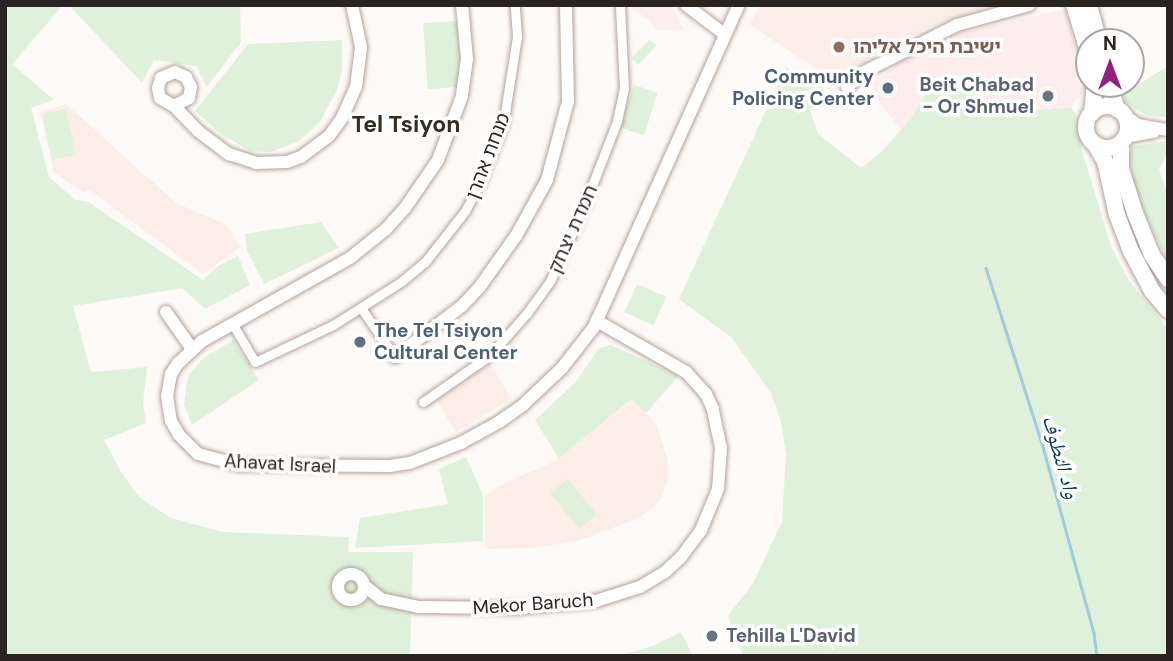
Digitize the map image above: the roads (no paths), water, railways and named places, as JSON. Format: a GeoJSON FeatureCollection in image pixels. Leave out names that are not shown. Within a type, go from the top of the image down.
{"type":"FeatureCollection","features":[{"type":"Feature","properties":{"kind":"street"},"geometry":{"type":"LineString","coordinates":[[179,104],[190,123],[229,154],[256,163],[287,162],[314,148],[329,136],[342,118],[356,87],[361,47],[352,5]]}},
{"type":"Feature","properties":{"kind":"street","name":"Ahavat Israel"},"geometry":{"type":"LineString","coordinates":[[462,5],[467,59],[462,96],[438,160],[422,186],[386,229],[350,258],[232,323],[192,349],[171,374],[167,396],[171,421],[179,435],[198,454],[239,465],[390,466],[437,453],[499,422],[533,397],[562,368],[597,321],[739,5]]}},
{"type":"Feature","properties":{"kind":"street","name":"מנחת אהרן"},"geometry":{"type":"LineString","coordinates":[[232,323],[255,362],[284,351],[361,308],[425,262],[465,211],[481,181],[509,98],[517,37],[515,5]]}},
{"type":"Feature","properties":{"kind":"street"},"geometry":{"type":"LineString","coordinates":[[361,308],[395,357],[462,306],[479,288],[516,236],[547,180],[568,101],[565,5]]}},
{"type":"Feature","properties":{"kind":"street","name":"חמדת יצחק"},"geometry":{"type":"LineString","coordinates":[[423,402],[489,356],[527,313],[550,281],[581,214],[617,121],[624,88],[620,5]]}},
{"type":"Feature","properties":{"kind":"street"},"geometry":{"type":"LineString","coordinates":[[687,5],[724,34]]}},
{"type":"Feature","properties":{"kind":"street"},"geometry":{"type":"LineString","coordinates":[[847,87],[866,71],[957,25],[1029,5]]}},
{"type":"Feature","properties":{"kind":"street"},"geometry":{"type":"LineString","coordinates":[[1074,5],[1081,28]]}},
{"type":"Feature","properties":{"kind":"street"},"geometry":{"type":"LineString","coordinates":[[1089,5],[1095,28]]}},
{"type":"Feature","properties":{"kind":"street"},"geometry":{"type":"LineString","coordinates":[[1094,98],[1086,129],[1105,161],[1117,215],[1130,251],[1152,291],[1168,310]]}},
{"type":"Feature","properties":{"kind":"street"},"geometry":{"type":"LineString","coordinates":[[1114,98],[1121,113],[1121,169],[1152,255],[1168,279]]}},
{"type":"Feature","properties":{"kind":"street"},"geometry":{"type":"LineString","coordinates":[[1092,113],[1107,106],[1138,125],[1167,130]]}},
{"type":"Feature","properties":{"kind":"street"},"geometry":{"type":"LineString","coordinates":[[1095,144],[1107,148],[1123,140],[1167,130]]}},
{"type":"Feature","properties":{"kind":"street"},"geometry":{"type":"LineString","coordinates":[[166,312],[192,349]]}},
{"type":"Feature","properties":{"kind":"street","name":"Mekor Baruch"},"geometry":{"type":"LineString","coordinates":[[362,592],[409,606],[457,609],[518,608],[596,601],[640,587],[665,572],[681,557],[701,530],[718,489],[721,448],[713,409],[706,394],[686,372],[597,321]]}},
{"type":"Feature","properties":{"kind":"waterway","name":"واد النطوف"},"geometry":{"type":"LineString","coordinates":[[986,268],[1042,443],[1094,633],[1097,656]]}},
{"type":"Feature","properties":{"kind":"place","name":"ישיבת היכל אליהו"},"geometry":{"type":"Point","coordinates":[839,47]}},
{"type":"Feature","properties":{"kind":"place","name":"Community Policing Center"},"geometry":{"type":"Point","coordinates":[888,88]}},
{"type":"Feature","properties":{"kind":"place","name":"Beit Chabad - Or Shmuel"},"geometry":{"type":"Point","coordinates":[1048,96]}},
{"type":"Feature","properties":{"kind":"place","name":"The Tel Tsiyon Cultural Center"},"geometry":{"type":"Point","coordinates":[360,342]}},
{"type":"Feature","properties":{"kind":"place","name":"Tehilla L'David"},"geometry":{"type":"Point","coordinates":[712,636]}},
{"type":"Feature","properties":{"kind":"district","name":"Tel Tsiyon"},"geometry":{"type":"Point","coordinates":[406,124]}}]}
